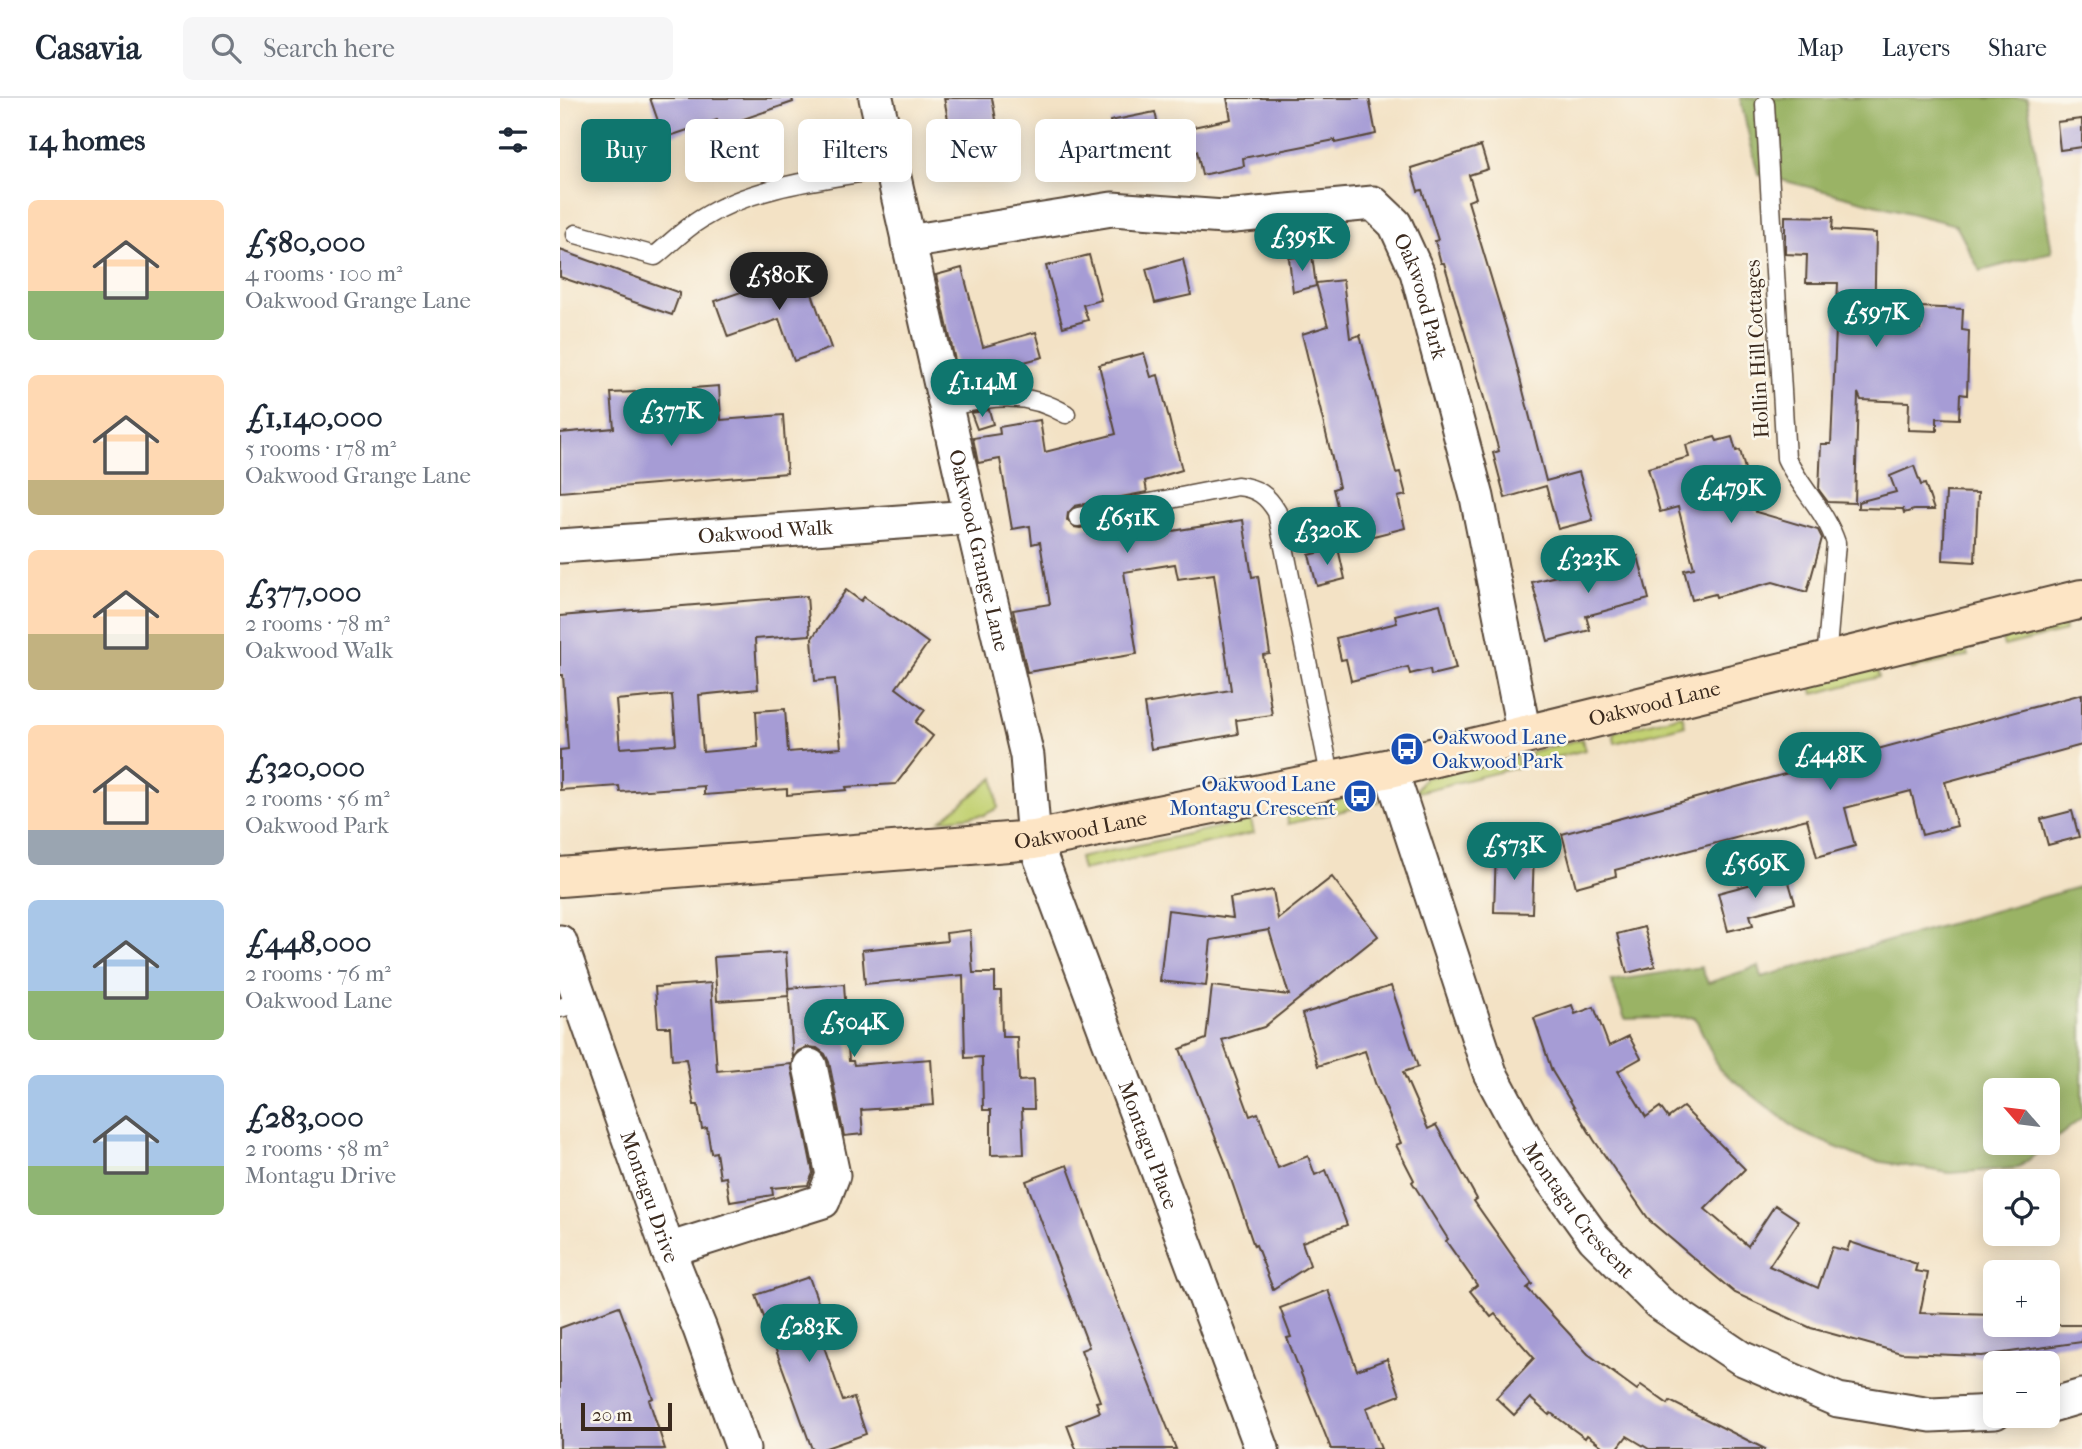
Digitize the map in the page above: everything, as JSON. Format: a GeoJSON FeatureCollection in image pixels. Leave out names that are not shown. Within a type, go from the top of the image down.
{"type":"FeatureCollection","features":[{"type":"Feature","properties":{"kind":"street","name":"Oakwood Grange Lane"},"geometry":{"type":"LineString","coordinates":[[876,98],[880,119]]}},
{"type":"Feature","properties":{"kind":"street","name":"Oakwood Grange Lane"},"geometry":{"type":"LineString","coordinates":[[894,182],[1027,756],[1034,841]]}},
{"type":"Feature","properties":{"kind":"street","name":"Oakwood Park"},"geometry":{"type":"LineString","coordinates":[[908,243],[1112,209],[1224,218],[1373,203],[1395,224],[1417,272],[1478,497],[1524,734]]}},
{"type":"Feature","properties":{"kind":"street","name":"Oakwood Walk"},"geometry":{"type":"LineString","coordinates":[[560,546],[971,517]]}},
{"type":"Feature","properties":{"kind":"street","name":"Oakwood Lane"},"geometry":{"type":"LineString","coordinates":[[560,877],[1034,841],[1390,768],[2082,599]]}},
{"type":"Feature","properties":{"kind":"street","name":"Montagu Crescent"},"geometry":{"type":"LineString","coordinates":[[1390,768],[1490,1073],[1533,1153],[1594,1238],[1659,1303],[1741,1358],[1838,1400],[1931,1415],[1983,1413]]}},
{"type":"Feature","properties":{"kind":"street","name":"Montagu Place"},"geometry":{"type":"LineString","coordinates":[[1034,841],[1262,1449]]}},
{"type":"Feature","properties":{"kind":"street","name":"Montagu Drive"},"geometry":{"type":"LineString","coordinates":[[560,942],[571,1005],[700,1329],[743,1449]]}},
{"type":"Feature","properties":{"kind":"street"},"geometry":{"type":"LineString","coordinates":[[668,1250],[823,1201],[833,1175],[810,1066]]}},
{"type":"Feature","properties":{"kind":"street"},"geometry":{"type":"LineString","coordinates":[[2060,1402],[2082,1396]]}},
{"type":"Feature","properties":{"kind":"lane","name":"Hollin Hill Cottages"},"geometry":{"type":"LineString","coordinates":[[1765,104],[1786,458],[1831,527],[1836,543],[1826,661]]}},
{"type":"Feature","properties":{"kind":"lane"},"geometry":{"type":"LineString","coordinates":[[576,234],[654,256],[699,220],[736,201],[780,188],[813,182]]}},
{"type":"Feature","properties":{"kind":"lane"},"geometry":{"type":"LineString","coordinates":[[945,407],[1000,396],[1026,397],[1049,404],[1066,414]]}},
{"type":"Feature","properties":{"kind":"lane"},"geometry":{"type":"LineString","coordinates":[[1078,517],[1237,486],[1250,488],[1271,501],[1277,512],[1331,780]]}},
{"type":"Feature","properties":{"kind":"green space"},"geometry":{"type":"Polygon","coordinates":[[[1740,98],[2027,98],[2052,252],[1980,271],[1956,225],[1758,174],[1740,98]]]}},
{"type":"Feature","properties":{"kind":"green space"},"geometry":{"type":"Polygon","coordinates":[[[2063,620],[2065,631],[2004,646],[2001,635],[2063,620]]]}},
{"type":"Feature","properties":{"kind":"green space"},"geometry":{"type":"Polygon","coordinates":[[[1965,645],[1968,656],[1911,669],[1909,658],[1965,645]]]}},
{"type":"Feature","properties":{"kind":"green space"},"geometry":{"type":"Polygon","coordinates":[[[1877,666],[1879,677],[1813,694],[1810,683],[1877,666]]]}},
{"type":"Feature","properties":{"kind":"green space"},"geometry":{"type":"Polygon","coordinates":[[[1682,715],[1685,725],[1615,743],[1613,732],[1682,715]]]}},
{"type":"Feature","properties":{"kind":"green space"},"geometry":{"type":"Polygon","coordinates":[[[1582,739],[1585,750],[1533,763],[1530,752],[1582,739]]]}},
{"type":"Feature","properties":{"kind":"green space"},"geometry":{"type":"Polygon","coordinates":[[[1516,756],[1519,767],[1414,793],[1424,778],[1516,756]]]}},
{"type":"Feature","properties":{"kind":"green space"},"geometry":{"type":"Polygon","coordinates":[[[994,778],[998,808],[984,815],[941,820],[994,778]]]}},
{"type":"Feature","properties":{"kind":"green space"},"geometry":{"type":"Polygon","coordinates":[[[1365,793],[1379,802],[1288,824],[1287,812],[1365,793]]]}},
{"type":"Feature","properties":{"kind":"green space"},"geometry":{"type":"Polygon","coordinates":[[[1251,820],[1254,833],[1082,870],[1079,858],[1251,820]]]}},
{"type":"Feature","properties":{"kind":"green space"},"geometry":{"type":"Polygon","coordinates":[[[2082,886],[2082,1118],[2060,1135],[2060,1078],[1983,1078],[1983,1155],[2035,1155],[2018,1168],[1950,1173],[1864,1159],[1800,1132],[1719,1069],[1695,1017],[1625,1019],[1611,981],[1701,967],[1708,983],[1759,966],[1762,977],[2082,886]]]}},
{"type":"Feature","properties":{"kind":"building"},"geometry":{"type":"Polygon","coordinates":[[[650,98],[792,98],[793,102],[743,119],[685,119],[685,131],[671,136],[671,119],[657,119],[650,98]]]}},
{"type":"Feature","properties":{"kind":"building"},"geometry":{"type":"Polygon","coordinates":[[[944,98],[992,98],[996,119],[948,119],[944,98]]]}},
{"type":"Feature","properties":{"kind":"building"},"geometry":{"type":"Polygon","coordinates":[[[1227,98],[1369,98],[1376,134],[1243,158],[1244,166],[1202,175],[1196,151],[1196,126],[1231,119],[1227,98]]]}},
{"type":"Feature","properties":{"kind":"building"},"geometry":{"type":"Polygon","coordinates":[[[1155,112],[1157,119],[1120,119],[1155,112]]]}},
{"type":"Feature","properties":{"kind":"building"},"geometry":{"type":"Polygon","coordinates":[[[2082,119],[2082,147],[2060,150],[2057,122],[2082,119]]]}},
{"type":"Feature","properties":{"kind":"building"},"geometry":{"type":"Polygon","coordinates":[[[1481,146],[1488,169],[1469,175],[1476,198],[1468,201],[1512,347],[1546,481],[1579,472],[1593,520],[1558,529],[1546,486],[1505,498],[1493,453],[1499,451],[1476,370],[1444,263],[1441,263],[1435,241],[1438,240],[1422,190],[1418,191],[1411,168],[1481,146]]]}},
{"type":"Feature","properties":{"kind":"building"},"geometry":{"type":"Polygon","coordinates":[[[1785,216],[1833,217],[1832,230],[1876,233],[1874,327],[1920,329],[1920,307],[1963,309],[1962,330],[1969,331],[1967,395],[1960,394],[1959,419],[1937,418],[1937,431],[1908,430],[1909,402],[1861,400],[1858,393],[1855,503],[1828,502],[1819,490],[1821,444],[1831,444],[1838,283],[1806,283],[1807,255],[1785,254],[1785,216]]]}},
{"type":"Feature","properties":{"kind":"building"},"geometry":{"type":"Polygon","coordinates":[[[560,250],[680,293],[672,315],[560,277],[560,250]]]}},
{"type":"Feature","properties":{"kind":"building"},"geometry":{"type":"Polygon","coordinates":[[[1089,255],[1101,300],[1083,305],[1088,320],[1063,327],[1046,266],[1089,255]]]}},
{"type":"Feature","properties":{"kind":"building"},"geometry":{"type":"Polygon","coordinates":[[[1312,255],[1316,286],[1293,292],[1289,258],[1312,255]]]}},
{"type":"Feature","properties":{"kind":"building"},"geometry":{"type":"Polygon","coordinates":[[[1183,259],[1191,295],[1155,303],[1146,269],[1183,259]]]}},
{"type":"Feature","properties":{"kind":"building"},"geometry":{"type":"Polygon","coordinates":[[[802,265],[831,348],[794,361],[779,319],[728,337],[715,301],[767,283],[765,278],[802,265]]]}},
{"type":"Feature","properties":{"kind":"building"},"geometry":{"type":"Polygon","coordinates":[[[962,268],[983,347],[1036,332],[1043,357],[979,374],[983,388],[962,392],[936,275],[962,268]]]}},
{"type":"Feature","properties":{"kind":"building"},"geometry":{"type":"Polygon","coordinates":[[[1343,280],[1350,338],[1360,335],[1396,473],[1400,472],[1406,495],[1398,497],[1405,528],[1346,543],[1333,489],[1339,487],[1302,334],[1328,326],[1316,283],[1343,280]]]}},
{"type":"Feature","properties":{"kind":"building"},"geometry":{"type":"Polygon","coordinates":[[[1144,353],[1151,377],[1158,375],[1182,470],[1145,481],[1147,492],[1075,506],[1068,513],[1067,520],[1074,527],[1080,528],[1150,515],[1153,534],[1243,520],[1252,577],[1258,576],[1270,654],[1263,655],[1272,715],[1236,720],[1238,734],[1151,749],[1144,704],[1231,690],[1214,574],[1178,579],[1175,564],[1124,572],[1137,654],[1027,672],[1013,610],[1050,604],[1040,542],[1032,544],[1030,526],[1012,529],[1000,459],[978,463],[973,438],[1000,434],[999,427],[1040,420],[1045,452],[1116,434],[1099,365],[1144,353]]]}},
{"type":"Feature","properties":{"kind":"building"},"geometry":{"type":"Polygon","coordinates":[[[719,386],[721,420],[783,415],[787,473],[560,492],[560,433],[614,428],[611,393],[637,392],[639,427],[685,425],[696,423],[693,388],[719,386]]]}},
{"type":"Feature","properties":{"kind":"building"},"geometry":{"type":"Polygon","coordinates":[[[989,410],[993,424],[977,429],[971,413],[989,410]]]}},
{"type":"Feature","properties":{"kind":"building"},"geometry":{"type":"Polygon","coordinates":[[[1715,437],[1717,441],[1732,437],[1736,451],[1740,450],[1756,512],[1818,530],[1822,538],[1807,592],[1773,582],[1716,597],[1715,594],[1692,600],[1684,570],[1694,568],[1678,507],[1660,512],[1648,468],[1689,457],[1686,445],[1715,437]]]}},
{"type":"Feature","properties":{"kind":"building"},"geometry":{"type":"Polygon","coordinates":[[[1914,466],[1921,485],[1925,484],[1934,510],[1904,513],[1903,509],[1858,508],[1858,502],[1896,492],[1890,476],[1914,466]]]}},
{"type":"Feature","properties":{"kind":"building"},"geometry":{"type":"Polygon","coordinates":[[[1946,492],[1978,493],[1975,562],[1943,560],[1946,492]]]}},
{"type":"Feature","properties":{"kind":"building"},"geometry":{"type":"Polygon","coordinates":[[[1338,548],[1345,579],[1317,586],[1309,555],[1338,548]]]}},
{"type":"Feature","properties":{"kind":"building"},"geometry":{"type":"Polygon","coordinates":[[[1638,556],[1649,599],[1586,616],[1590,630],[1548,641],[1532,582],[1638,556]]]}},
{"type":"Feature","properties":{"kind":"building"},"geometry":{"type":"Polygon","coordinates":[[[846,590],[861,601],[864,597],[928,643],[896,688],[925,710],[916,722],[933,736],[896,784],[787,795],[787,789],[704,795],[704,786],[620,792],[619,786],[560,790],[560,750],[568,749],[563,675],[560,675],[560,616],[807,596],[810,635],[755,639],[758,689],[699,695],[703,752],[758,747],[756,711],[785,709],[788,752],[841,748],[835,679],[815,681],[812,638],[846,590]],[[672,695],[616,700],[620,748],[676,744],[672,695]]]}},
{"type":"Feature","properties":{"kind":"building"},"geometry":{"type":"Polygon","coordinates":[[[1440,604],[1456,669],[1431,675],[1430,669],[1410,674],[1408,667],[1351,681],[1346,659],[1341,660],[1336,638],[1397,623],[1395,615],[1440,604]]]}},
{"type":"Feature","properties":{"kind":"building"},"geometry":{"type":"Polygon","coordinates":[[[2082,694],[2082,745],[1945,782],[1957,826],[1922,835],[1911,791],[1845,808],[1855,846],[1817,857],[1807,819],[1615,870],[1616,876],[1576,887],[1562,834],[2082,694]]]}},
{"type":"Feature","properties":{"kind":"building"},"geometry":{"type":"Polygon","coordinates":[[[2072,811],[2079,837],[2048,845],[2041,819],[2072,811]]]}},
{"type":"Feature","properties":{"kind":"building"},"geometry":{"type":"Polygon","coordinates":[[[1496,850],[1534,851],[1532,913],[1494,912],[1496,850]]]}},
{"type":"Feature","properties":{"kind":"building"},"geometry":{"type":"Polygon","coordinates":[[[1786,872],[1795,903],[1750,915],[1753,925],[1728,931],[1718,893],[1786,872]]]}},
{"type":"Feature","properties":{"kind":"building"},"geometry":{"type":"Polygon","coordinates":[[[1332,877],[1378,936],[1264,1027],[1222,1040],[1250,1116],[1258,1113],[1278,1168],[1308,1156],[1315,1175],[1326,1170],[1347,1225],[1302,1242],[1310,1265],[1273,1289],[1256,1245],[1254,1246],[1224,1159],[1180,1049],[1206,1039],[1212,986],[1289,995],[1269,930],[1211,940],[1206,986],[1160,981],[1168,910],[1233,918],[1230,898],[1273,890],[1278,919],[1332,877]]]}},
{"type":"Feature","properties":{"kind":"building"},"geometry":{"type":"Polygon","coordinates":[[[1644,927],[1655,966],[1627,973],[1617,934],[1644,927]]]}},
{"type":"Feature","properties":{"kind":"building"},"geometry":{"type":"Polygon","coordinates":[[[970,930],[973,973],[995,973],[995,991],[1001,991],[1002,1037],[1017,1037],[1019,1081],[1033,1080],[1034,1109],[1022,1109],[1024,1154],[991,1155],[991,1110],[983,1110],[982,1057],[965,1058],[963,975],[865,984],[862,950],[947,941],[946,933],[970,930]]]}},
{"type":"Feature","properties":{"kind":"building"},"geometry":{"type":"Polygon","coordinates":[[[786,952],[789,996],[717,1001],[714,957],[786,952]]]}},
{"type":"Feature","properties":{"kind":"building"},"geometry":{"type":"Polygon","coordinates":[[[711,983],[717,1071],[791,1064],[813,1173],[808,1185],[772,1188],[773,1195],[730,1202],[726,1177],[720,1178],[716,1152],[711,1153],[707,1128],[702,1129],[698,1105],[694,1105],[686,1059],[672,1060],[670,1027],[658,1027],[655,987],[711,983]]]}},
{"type":"Feature","properties":{"kind":"building"},"geometry":{"type":"Polygon","coordinates":[[[844,984],[849,1061],[853,1061],[854,1065],[931,1059],[934,1105],[861,1110],[863,1134],[844,1136],[825,1054],[817,1048],[807,1047],[798,1051],[793,1058],[788,988],[844,984]]]}},
{"type":"Feature","properties":{"kind":"building"},"geometry":{"type":"Polygon","coordinates":[[[1391,986],[1418,1067],[1403,1072],[1428,1129],[1436,1125],[1477,1199],[1474,1201],[1532,1284],[1527,1288],[1588,1354],[1637,1390],[1641,1385],[1668,1404],[1670,1401],[1765,1449],[1649,1449],[1627,1436],[1617,1449],[1606,1449],[1587,1435],[1585,1438],[1551,1413],[1549,1415],[1530,1398],[1514,1415],[1496,1398],[1534,1358],[1495,1314],[1491,1317],[1470,1291],[1477,1285],[1446,1241],[1448,1239],[1412,1182],[1414,1180],[1396,1145],[1401,1143],[1375,1083],[1365,1051],[1318,1066],[1302,1014],[1391,986]]]}},
{"type":"Feature","properties":{"kind":"building"},"geometry":{"type":"Polygon","coordinates":[[[1572,1005],[1575,1014],[1594,1007],[1609,1046],[1629,1036],[1641,1058],[1618,1071],[1646,1117],[1660,1107],[1668,1118],[1683,1107],[1745,1169],[1705,1209],[1748,1246],[1775,1205],[1799,1221],[1769,1266],[1818,1288],[1832,1247],[1847,1251],[1850,1242],[1917,1264],[1915,1271],[1928,1273],[1920,1313],[1983,1315],[1983,1337],[2060,1337],[2060,1325],[2082,1325],[2082,1342],[2018,1351],[1983,1351],[1982,1356],[1901,1353],[1811,1328],[1735,1293],[1650,1221],[1594,1140],[1552,1071],[1534,1018],[1572,1005]]]}},
{"type":"Feature","properties":{"kind":"building"},"geometry":{"type":"Polygon","coordinates":[[[1067,1165],[1113,1291],[1176,1449],[1076,1449],[1067,1425],[1100,1412],[1096,1402],[1100,1401],[1081,1350],[1089,1347],[1026,1181],[1067,1165]]]}},
{"type":"Feature","properties":{"kind":"building"},"geometry":{"type":"Polygon","coordinates":[[[809,1277],[831,1338],[822,1341],[843,1401],[854,1398],[866,1434],[823,1449],[812,1449],[756,1295],[809,1277]]]}},
{"type":"Feature","properties":{"kind":"building"},"geometry":{"type":"Polygon","coordinates":[[[1328,1290],[1357,1370],[1387,1359],[1400,1395],[1366,1408],[1381,1449],[1331,1449],[1287,1338],[1291,1337],[1280,1308],[1328,1290]]]}},
{"type":"Feature","properties":{"kind":"building"},"geometry":{"type":"Polygon","coordinates":[[[619,1306],[653,1398],[649,1400],[665,1449],[560,1449],[560,1328],[619,1306]]]}},
{"type":"Feature","properties":{"kind":"place","name":"Oakwood Lane Oakwood Park"},"geometry":{"type":"Point","coordinates":[1407,749]}},
{"type":"Feature","properties":{"kind":"place","name":"Oakwood Lane Montagu Crescent"},"geometry":{"type":"Point","coordinates":[1360,796]}}]}
